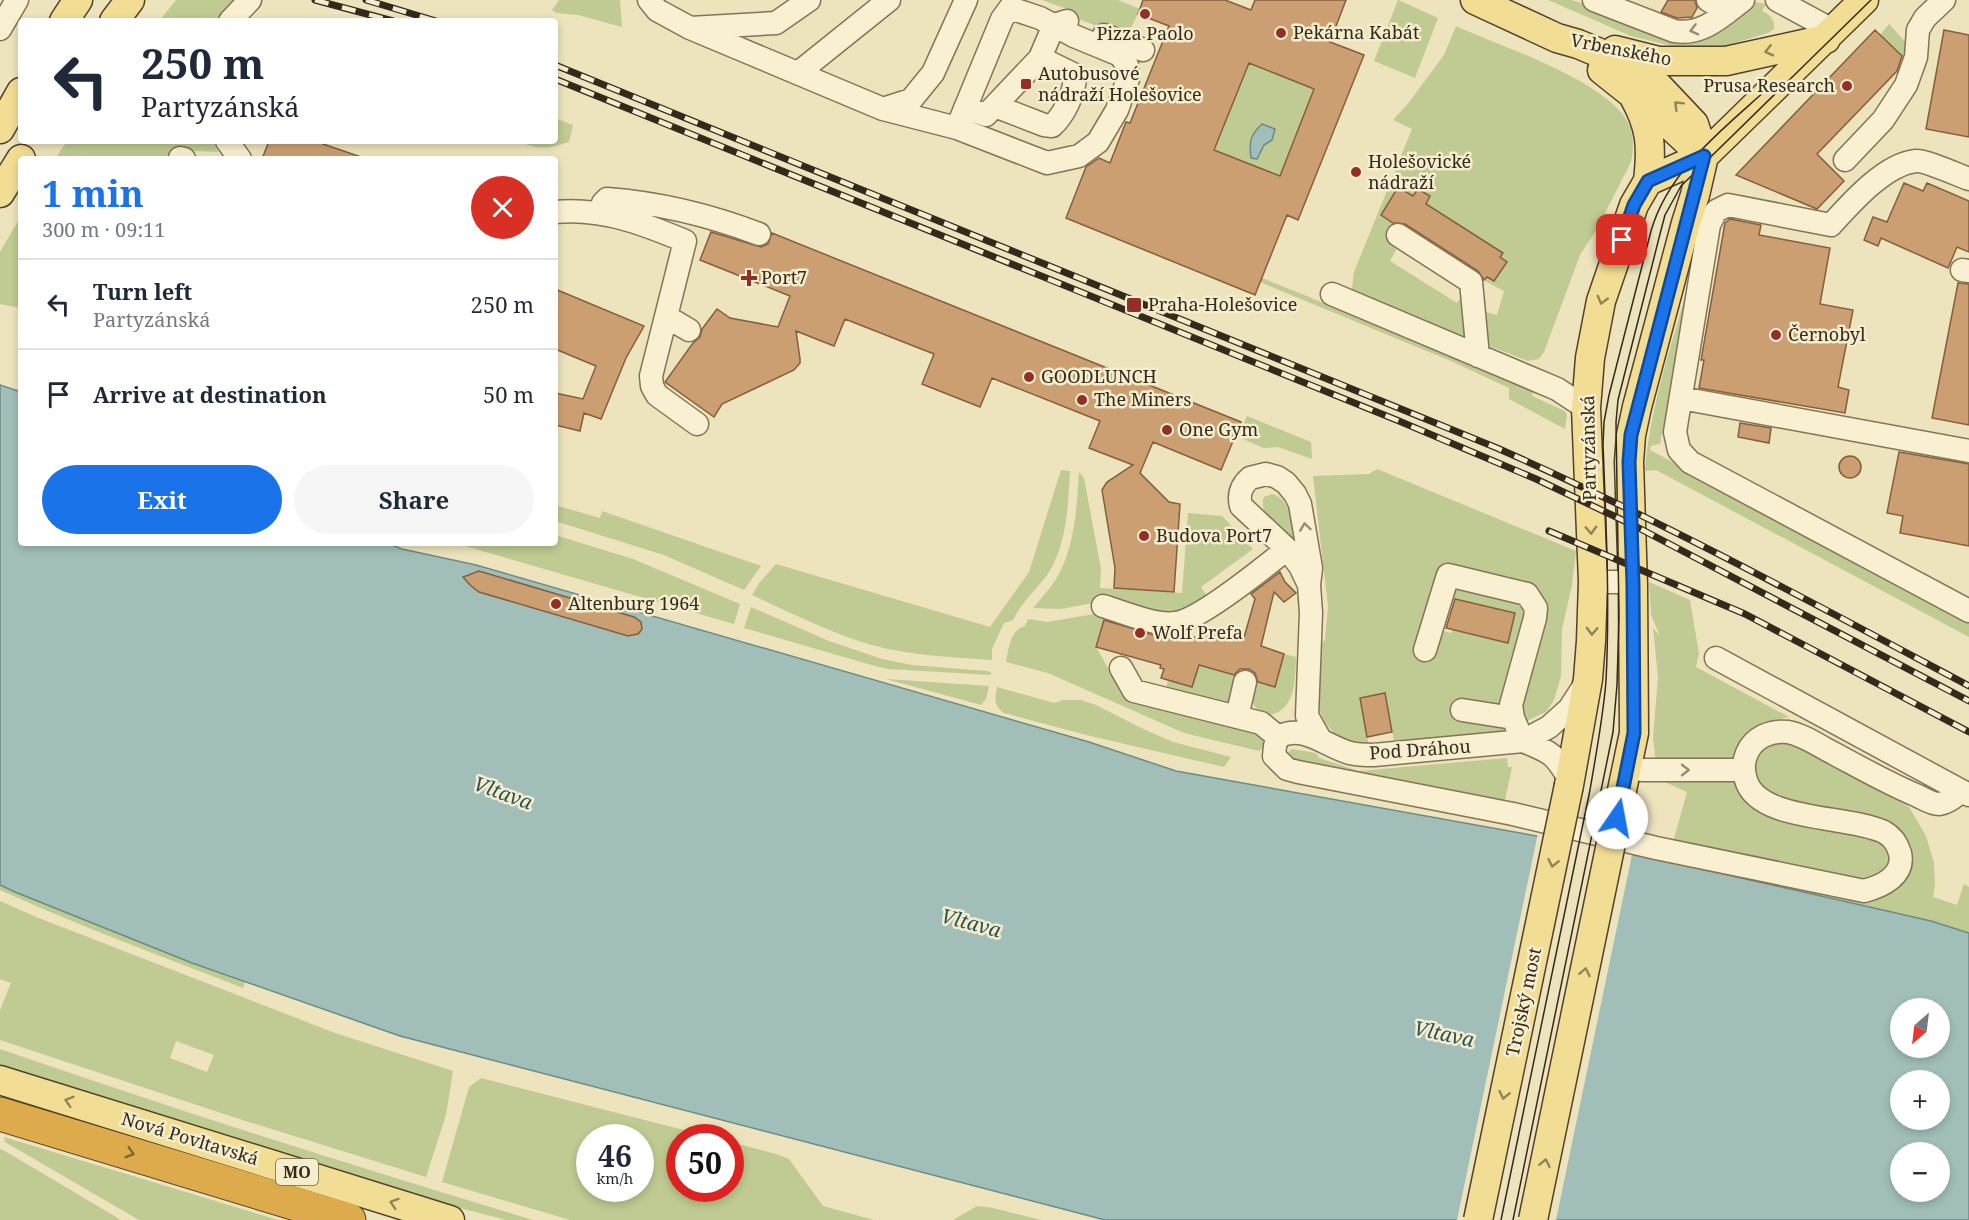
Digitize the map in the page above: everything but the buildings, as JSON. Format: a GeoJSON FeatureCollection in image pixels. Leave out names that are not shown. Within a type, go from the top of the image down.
{"type":"FeatureCollection","features":[{"type":"Feature","properties":{"kind":"highway","name":"Nová Povltavská"},"geometry":{"type":"LineString","coordinates":[[0,1114],[349,1220]]}},
{"type":"Feature","properties":{"kind":"highway"},"geometry":{"type":"LineString","coordinates":[[0,1127],[74,1136]]}},
{"type":"Feature","properties":{"kind":"main road"},"geometry":{"type":"LineString","coordinates":[[66,18],[78,0]]}},
{"type":"Feature","properties":{"kind":"main road"},"geometry":{"type":"LineString","coordinates":[[116,18],[130,0]]}},
{"type":"Feature","properties":{"kind":"main road","name":"Vrbenského"},"geometry":{"type":"LineString","coordinates":[[1474,0],[1557,38],[1619,61],[1659,87],[1694,124],[1704,156]]}},
{"type":"Feature","properties":{"kind":"main road"},"geometry":{"type":"LineString","coordinates":[[1648,181],[1704,156],[1864,0]]}},
{"type":"Feature","properties":{"kind":"main road","name":"Vrbenského"},"geometry":{"type":"LineString","coordinates":[[1557,38],[1659,61],[1711,62],[1726,61],[1830,35]]}},
{"type":"Feature","properties":{"kind":"main road","name":"Vrbenského"},"geometry":{"type":"LineString","coordinates":[[1557,38],[1631,93],[1704,156]]}},
{"type":"Feature","properties":{"kind":"main road","name":"Vrbenského"},"geometry":{"type":"LineString","coordinates":[[1631,93],[1644,115],[1649,133],[1651,154],[1648,181]]}},
{"type":"Feature","properties":{"kind":"main road"},"geometry":{"type":"LineString","coordinates":[[0,129],[18,97]]}},
{"type":"Feature","properties":{"kind":"main road"},"geometry":{"type":"LineString","coordinates":[[1533,1220],[1634,733],[1629,462],[1631,435],[1704,156]]}},
{"type":"Feature","properties":{"kind":"main road"},"geometry":{"type":"LineString","coordinates":[[0,193],[18,164]]}},
{"type":"Feature","properties":{"kind":"main road","name":"Partyzánská"},"geometry":{"type":"LineString","coordinates":[[1569,783],[1588,680],[1593,582],[1586,408],[1590,358],[1601,301],[1634,205],[1648,181]]}},
{"type":"Feature","properties":{"kind":"main road","name":"Trojský most"},"geometry":{"type":"LineString","coordinates":[[1478,1220],[1569,783]]}},
{"type":"Feature","properties":{"kind":"main road","name":"Nová Povltavská"},"geometry":{"type":"LineString","coordinates":[[0,1080],[450,1220]]}},
{"type":"Feature","properties":{"kind":"street"},"geometry":{"type":"LineString","coordinates":[[0,29],[17,0]]}},
{"type":"Feature","properties":{"kind":"street"},"geometry":{"type":"LineString","coordinates":[[233,18],[250,0]]}},
{"type":"Feature","properties":{"kind":"street"},"geometry":{"type":"LineString","coordinates":[[649,0],[657,10],[690,28],[883,109],[961,118],[986,116],[1040,58],[1054,25],[1065,20],[1143,50]]}},
{"type":"Feature","properties":{"kind":"street"},"geometry":{"type":"LineString","coordinates":[[690,28],[776,23],[809,0]]}},
{"type":"Feature","properties":{"kind":"street"},"geometry":{"type":"LineString","coordinates":[[798,73],[889,0]]}},
{"type":"Feature","properties":{"kind":"street"},"geometry":{"type":"LineString","coordinates":[[883,109],[911,100],[933,73],[966,0]]}},
{"type":"Feature","properties":{"kind":"street"},"geometry":{"type":"LineString","coordinates":[[1777,0],[1830,35]]}},
{"type":"Feature","properties":{"kind":"street"},"geometry":{"type":"LineString","coordinates":[[1845,159],[1883,120],[1906,85],[1916,57],[1918,30],[1925,18],[1944,0]]}},
{"type":"Feature","properties":{"kind":"street"},"geometry":{"type":"LineString","coordinates":[[1602,2],[1645,8],[1674,31],[1687,33],[1701,29],[1726,4]]}},
{"type":"Feature","properties":{"kind":"street"},"geometry":{"type":"LineString","coordinates":[[1010,8],[1120,55],[1127,65],[1128,79],[1117,110],[1098,142],[1079,156],[1047,163],[961,118],[1002,19],[1010,8]]}},
{"type":"Feature","properties":{"kind":"street"},"geometry":{"type":"LineString","coordinates":[[995,106],[1044,125],[1052,126],[1055,123],[1067,103],[1075,75],[1040,58]]}},
{"type":"Feature","properties":{"kind":"street"},"geometry":{"type":"LineString","coordinates":[[1969,179],[1918,160],[1899,165],[1866,188],[1831,225],[1728,205],[1716,212],[1709,225],[1675,432],[1679,450],[1690,462],[1969,611]]}},
{"type":"Feature","properties":{"kind":"street"},"geometry":{"type":"LineString","coordinates":[[603,214],[603,203],[607,199],[639,202],[717,218],[759,234]]}},
{"type":"Feature","properties":{"kind":"street"},"geometry":{"type":"LineString","coordinates":[[558,212],[603,214],[642,223],[695,245],[667,317],[651,376],[652,386],[657,395],[697,424]]}},
{"type":"Feature","properties":{"kind":"street"},"geometry":{"type":"LineString","coordinates":[[1398,235],[1471,282],[1478,356]]}},
{"type":"Feature","properties":{"kind":"street"},"geometry":{"type":"LineString","coordinates":[[1332,294],[1557,389],[1586,408]]}},
{"type":"Feature","properties":{"kind":"street"},"geometry":{"type":"LineString","coordinates":[[667,317],[689,330]]}},
{"type":"Feature","properties":{"kind":"street"},"geometry":{"type":"LineString","coordinates":[[1557,389],[1574,376],[1590,358]]}},
{"type":"Feature","properties":{"kind":"street"},"geometry":{"type":"LineString","coordinates":[[1681,398],[1969,451]]}},
{"type":"Feature","properties":{"kind":"street"},"geometry":{"type":"LineString","coordinates":[[1309,585],[1300,566],[1287,549],[1241,506],[1239,498],[1241,490],[1250,478],[1266,474],[1286,483],[1295,494],[1303,517],[1311,568],[1308,716],[1320,739]]}},
{"type":"Feature","properties":{"kind":"street"},"geometry":{"type":"LineString","coordinates":[[1103,606],[1159,622],[1176,623],[1202,611],[1287,549]]}},
{"type":"Feature","properties":{"kind":"street"},"geometry":{"type":"LineString","coordinates":[[1425,650],[1448,575],[1527,594],[1536,608],[1510,705],[1523,741]]}},
{"type":"Feature","properties":{"kind":"street"},"geometry":{"type":"LineString","coordinates":[[1593,582],[1618,582],[1633,585]]}},
{"type":"Feature","properties":{"kind":"street"},"geometry":{"type":"LineString","coordinates":[[1716,658],[1966,793]]}},
{"type":"Feature","properties":{"kind":"street"},"geometry":{"type":"LineString","coordinates":[[1121,669],[1134,691],[1261,723],[1287,769],[1513,814],[1656,848],[1864,891],[1879,887],[1894,876],[1900,868],[1901,859],[1897,843],[1886,833],[1869,826],[1788,810],[1759,800],[1748,788],[1743,770],[1746,755],[1759,738],[1773,732],[1797,734],[1895,786],[1936,804],[1948,802],[1966,793]]}},
{"type":"Feature","properties":{"kind":"street","name":"Pod Dráhou"},"geometry":{"type":"LineString","coordinates":[[1276,746],[1284,733],[1297,732],[1320,739],[1351,753],[1374,755],[1523,741],[1549,727],[1569,709],[1588,680]]}},
{"type":"Feature","properties":{"kind":"street"},"geometry":{"type":"LineString","coordinates":[[1237,717],[1245,682]]}},
{"type":"Feature","properties":{"kind":"street"},"geometry":{"type":"LineString","coordinates":[[1462,710],[1513,718]]}},
{"type":"Feature","properties":{"kind":"street","name":"Pod Dráhou"},"geometry":{"type":"LineString","coordinates":[[1523,741],[1550,752],[1559,762],[1569,783]]}},
{"type":"Feature","properties":{"kind":"street"},"geometry":{"type":"LineString","coordinates":[[1628,768],[1743,770]]}},
{"type":"Feature","properties":{"kind":"green space"},"geometry":{"type":"Polygon","coordinates":[[[176,0],[234,0],[219,18],[161,18],[176,0]]]}},
{"type":"Feature","properties":{"kind":"green space"},"geometry":{"type":"Polygon","coordinates":[[[559,0],[620,0],[622,27],[578,15],[556,13],[552,10],[559,0]]]}},
{"type":"Feature","properties":{"kind":"green space"},"geometry":{"type":"Polygon","coordinates":[[[1042,0],[1118,0],[1140,9],[1132,26],[1121,35],[1065,14],[1067,9],[1042,0]]]}},
{"type":"Feature","properties":{"kind":"green space"},"geometry":{"type":"Polygon","coordinates":[[[1398,0],[1438,18],[1415,78],[1374,61],[1398,0]]]}},
{"type":"Feature","properties":{"kind":"green space"},"geometry":{"type":"Polygon","coordinates":[[[1548,0],[1571,0],[1644,28],[1683,38],[1701,38],[1717,34],[1755,2],[1766,4],[1762,11],[1771,18],[1774,29],[1768,33],[1721,47],[1672,46],[1631,36],[1548,0]]]}},
{"type":"Feature","properties":{"kind":"green space"},"geometry":{"type":"Polygon","coordinates":[[[1889,24],[1909,46],[1907,61],[1880,35],[1889,24]]]}},
{"type":"Feature","properties":{"kind":"green space"},"geometry":{"type":"Polygon","coordinates":[[[1456,26],[1526,55],[1581,82],[1604,97],[1621,113],[1631,130],[1633,146],[1631,162],[1598,227],[1580,255],[1544,352],[1539,359],[1528,361],[1361,296],[1352,289],[1354,272],[1412,129],[1393,120],[1444,55],[1456,26]],[[1398,187],[1381,215],[1396,224],[1393,243],[1396,250],[1390,261],[1457,303],[1464,293],[1481,311],[1497,315],[1504,291],[1485,281],[1487,277],[1494,281],[1506,262],[1500,257],[1503,253],[1426,204],[1430,196],[1419,189],[1414,196],[1398,187]]]}},
{"type":"Feature","properties":{"kind":"green space"},"geometry":{"type":"Polygon","coordinates":[[[1249,63],[1314,89],[1280,176],[1214,150],[1249,63]]]}},
{"type":"Feature","properties":{"kind":"green space"},"geometry":{"type":"Polygon","coordinates":[[[558,119],[573,125],[569,142],[544,148],[526,144],[558,144],[558,119]]]}},
{"type":"Feature","properties":{"kind":"green space"},"geometry":{"type":"Polygon","coordinates":[[[65,144],[214,144],[218,152],[191,151],[190,156],[57,156],[65,144]]]}},
{"type":"Feature","properties":{"kind":"green space"},"geometry":{"type":"Polygon","coordinates":[[[18,221],[18,307],[0,304],[0,252],[18,221]]]}},
{"type":"Feature","properties":{"kind":"green space"},"geometry":{"type":"Polygon","coordinates":[[[1262,278],[1535,388],[1532,396],[1565,411],[1567,415],[1565,429],[1509,399],[1509,388],[1451,361],[1260,282],[1262,278]]]}},
{"type":"Feature","properties":{"kind":"green space"},"geometry":{"type":"Polygon","coordinates":[[[1692,283],[1660,444],[1651,446],[1650,450],[1969,619],[1969,637],[1656,470],[1645,471],[1651,424],[1662,377],[1688,286],[1692,283]]]}},
{"type":"Feature","properties":{"kind":"green space"},"geometry":{"type":"Polygon","coordinates":[[[1247,416],[1311,442],[1312,459],[1278,447],[1264,448],[1238,437],[1247,416]]]}},
{"type":"Feature","properties":{"kind":"green space"},"geometry":{"type":"Polygon","coordinates":[[[1377,469],[1576,551],[1572,585],[1562,629],[1561,676],[1554,700],[1546,712],[1497,735],[1395,746],[1385,693],[1360,698],[1369,747],[1350,743],[1327,725],[1317,697],[1320,645],[1325,640],[1328,606],[1313,476],[1369,474],[1377,469]],[[1450,598],[1443,631],[1451,633],[1452,630],[1508,643],[1514,613],[1450,598]]]}},
{"type":"Feature","properties":{"kind":"green space"},"geometry":{"type":"Polygon","coordinates":[[[1061,470],[1070,471],[1065,525],[1059,551],[1047,575],[1024,602],[1013,620],[1004,623],[992,649],[992,660],[917,654],[872,645],[826,629],[752,595],[776,564],[990,627],[1029,572],[1061,470]]]}},
{"type":"Feature","properties":{"kind":"green space"},"geometry":{"type":"Polygon","coordinates":[[[1079,472],[1084,478],[1101,569],[1100,588],[1182,593],[1188,513],[1222,516],[1253,549],[1201,587],[1208,598],[1175,616],[1104,601],[1061,609],[1033,608],[1056,579],[1069,550],[1079,472]]]}},
{"type":"Feature","properties":{"kind":"green space"},"geometry":{"type":"Polygon","coordinates":[[[1272,494],[1278,496],[1287,507],[1293,521],[1295,542],[1272,522],[1264,510],[1264,497],[1272,494]]]}},
{"type":"Feature","properties":{"kind":"green space"},"geometry":{"type":"Polygon","coordinates":[[[558,506],[600,518],[602,511],[761,566],[744,590],[664,555],[558,522],[558,506]]]}},
{"type":"Feature","properties":{"kind":"green space"},"geometry":{"type":"Polygon","coordinates":[[[558,536],[633,559],[740,604],[734,624],[465,546],[558,546],[558,536]]]}},
{"type":"Feature","properties":{"kind":"green space"},"geometry":{"type":"Polygon","coordinates":[[[1649,582],[1690,600],[1699,654],[1696,667],[1789,717],[1764,722],[1807,750],[1909,807],[1926,836],[1934,863],[1933,897],[1957,905],[1964,884],[1969,887],[1969,933],[1931,921],[1631,853],[1670,853],[1687,792],[1658,779],[1653,738],[1658,677],[1653,628],[1660,636],[1651,615],[1649,582]]]}},
{"type":"Feature","properties":{"kind":"green space"},"geometry":{"type":"Polygon","coordinates":[[[751,607],[829,641],[882,659],[912,665],[986,671],[991,672],[991,675],[888,669],[875,666],[744,628],[751,607]]]}},
{"type":"Feature","properties":{"kind":"green space"},"geometry":{"type":"Polygon","coordinates":[[[1106,612],[1096,647],[1120,689],[1263,733],[1267,738],[1265,746],[1259,751],[1184,733],[1048,673],[1006,662],[1013,635],[1025,626],[1028,619],[1047,622],[1106,612]]]}},
{"type":"Feature","properties":{"kind":"green space"},"geometry":{"type":"Polygon","coordinates":[[[1284,654],[1296,657],[1292,694],[1283,709],[1265,716],[1252,700],[1248,679],[1274,687],[1284,654]]]}},
{"type":"Feature","properties":{"kind":"green space"},"geometry":{"type":"Polygon","coordinates":[[[1199,665],[1237,676],[1229,704],[1165,694],[1168,680],[1199,665]]]}},
{"type":"Feature","properties":{"kind":"green space"},"geometry":{"type":"Polygon","coordinates":[[[886,679],[989,686],[986,699],[981,705],[886,679]]]}},
{"type":"Feature","properties":{"kind":"green space"},"geometry":{"type":"Polygon","coordinates":[[[997,687],[1054,703],[1063,700],[1081,700],[1173,742],[1231,757],[1224,767],[1086,735],[1004,713],[996,702],[997,687]]]}},
{"type":"Feature","properties":{"kind":"green space"},"geometry":{"type":"Polygon","coordinates":[[[1292,749],[1316,753],[1319,758],[1359,771],[1507,758],[1508,767],[1512,767],[1504,805],[1295,761],[1287,753],[1292,749]]]}},
{"type":"Feature","properties":{"kind":"green space"},"geometry":{"type":"Polygon","coordinates":[[[0,885],[192,963],[245,982],[243,988],[60,916],[0,890],[0,885]]]}},
{"type":"Feature","properties":{"kind":"green space"},"geometry":{"type":"Polygon","coordinates":[[[0,901],[335,1033],[453,1071],[446,1115],[426,1177],[233,1117],[0,1040],[0,1010],[11,983],[0,979],[0,901]],[[176,1041],[170,1058],[207,1072],[214,1055],[176,1041]]]}},
{"type":"Feature","properties":{"kind":"green space"},"geometry":{"type":"Polygon","coordinates":[[[0,1049],[265,1137],[533,1220],[506,1220],[433,1201],[0,1069],[0,1049]]]}},
{"type":"Feature","properties":{"kind":"green space"},"geometry":{"type":"Polygon","coordinates":[[[481,1078],[666,1125],[666,1202],[744,1202],[744,1145],[789,1159],[823,1206],[874,1220],[570,1220],[442,1182],[469,1087],[481,1078]]]}},
{"type":"Feature","properties":{"kind":"green space"},"geometry":{"type":"Polygon","coordinates":[[[4,1137],[278,1220],[139,1220],[5,1142],[4,1137]]]}},
{"type":"Feature","properties":{"kind":"green space"},"geometry":{"type":"Polygon","coordinates":[[[0,1149],[5,1151],[121,1220],[0,1220],[0,1149]]]}},
{"type":"Feature","properties":{"kind":"green space"},"geometry":{"type":"Polygon","coordinates":[[[977,1206],[993,1208],[1041,1220],[953,1220],[977,1206]]]}},
{"type":"Feature","properties":{"kind":"water"},"geometry":{"type":"Polygon","coordinates":[[[1262,124],[1275,129],[1272,140],[1264,145],[1257,159],[1251,158],[1251,139],[1262,124]]]}},
{"type":"Feature","properties":{"kind":"water","name":"Vltava"},"geometry":{"type":"Polygon","coordinates":[[[0,385],[18,391],[18,546],[394,546],[476,565],[1089,742],[1176,771],[1631,853],[1931,921],[1969,933],[1969,1220],[1105,1220],[400,1036],[192,963],[0,885],[0,385]]]}},
{"type":"Feature","properties":{"kind":"pier"},"geometry":{"type":"Polygon","coordinates":[[[1538,833],[1633,850],[1556,1220],[1457,1220],[1538,833]]]}},
{"type":"Feature","properties":{"kind":"tram line"},"geometry":{"type":"LineString","coordinates":[[1513,1220],[1613,732],[1619,616],[1616,422],[1618,400],[1665,215],[1681,186],[1871,0]]}},
{"type":"Feature","properties":{"kind":"tram line"},"geometry":{"type":"LineString","coordinates":[[1501,1220],[1590,790],[1603,709],[1608,622],[1603,444],[1609,395],[1651,231],[1659,209],[1670,189],[1698,153],[1766,90]]}},
{"type":"Feature","properties":{"kind":"railway"},"geometry":{"type":"LineString","coordinates":[[315,0],[382,18]]}},
{"type":"Feature","properties":{"kind":"railway"},"geometry":{"type":"LineString","coordinates":[[366,0],[426,18]]}},
{"type":"Feature","properties":{"kind":"railway"},"geometry":{"type":"LineString","coordinates":[[558,66],[1497,448],[1617,503],[1969,686]]}},
{"type":"Feature","properties":{"kind":"railway"},"geometry":{"type":"LineString","coordinates":[[558,80],[1399,421],[1536,479],[1635,526],[1969,701]]}},
{"type":"Feature","properties":{"kind":"railway"},"geometry":{"type":"LineString","coordinates":[[1549,531],[1745,614],[1969,732]]}},
{"type":"Feature","properties":{"kind":"place","name":"Pizza Paolo"},"geometry":{"type":"Point","coordinates":[1145,14]}},
{"type":"Feature","properties":{"kind":"place","name":"Pekárna Kabát"},"geometry":{"type":"Point","coordinates":[1281,33]}},
{"type":"Feature","properties":{"kind":"place","name":"Autobusové nádraží Holešovice"},"geometry":{"type":"Point","coordinates":[1026,84]}},
{"type":"Feature","properties":{"kind":"place","name":"Prusa Research"},"geometry":{"type":"Point","coordinates":[1847,86]}},
{"type":"Feature","properties":{"kind":"place","name":"Holešovické nádraží"},"geometry":{"type":"Point","coordinates":[1356,172]}},
{"type":"Feature","properties":{"kind":"place","name":"Port7"},"geometry":{"type":"Point","coordinates":[749,278]}},
{"type":"Feature","properties":{"kind":"place","name":"Praha-Holešovice"},"geometry":{"type":"Point","coordinates":[1134,305]}},
{"type":"Feature","properties":{"kind":"place","name":"Černobyl"},"geometry":{"type":"Point","coordinates":[1776,335]}},
{"type":"Feature","properties":{"kind":"place","name":"GOODLUNCH"},"geometry":{"type":"Point","coordinates":[1029,377]}},
{"type":"Feature","properties":{"kind":"place","name":"The Miners"},"geometry":{"type":"Point","coordinates":[1082,400]}},
{"type":"Feature","properties":{"kind":"place","name":"One Gym"},"geometry":{"type":"Point","coordinates":[1167,430]}},
{"type":"Feature","properties":{"kind":"place","name":"Budova Port7"},"geometry":{"type":"Point","coordinates":[1144,536]}},
{"type":"Feature","properties":{"kind":"place","name":"Altenburg 1964"},"geometry":{"type":"Point","coordinates":[556,604]}},
{"type":"Feature","properties":{"kind":"place","name":"Wolf Prefa"},"geometry":{"type":"Point","coordinates":[1140,633]}},
{"type":"Feature","properties":{"kind":"route"},"geometry":{"type":"LineString","coordinates":[[1617,818],[1634,733],[1629,462],[1631,435],[1704,156],[1648,181],[1634,205],[1622,240]]}}]}
